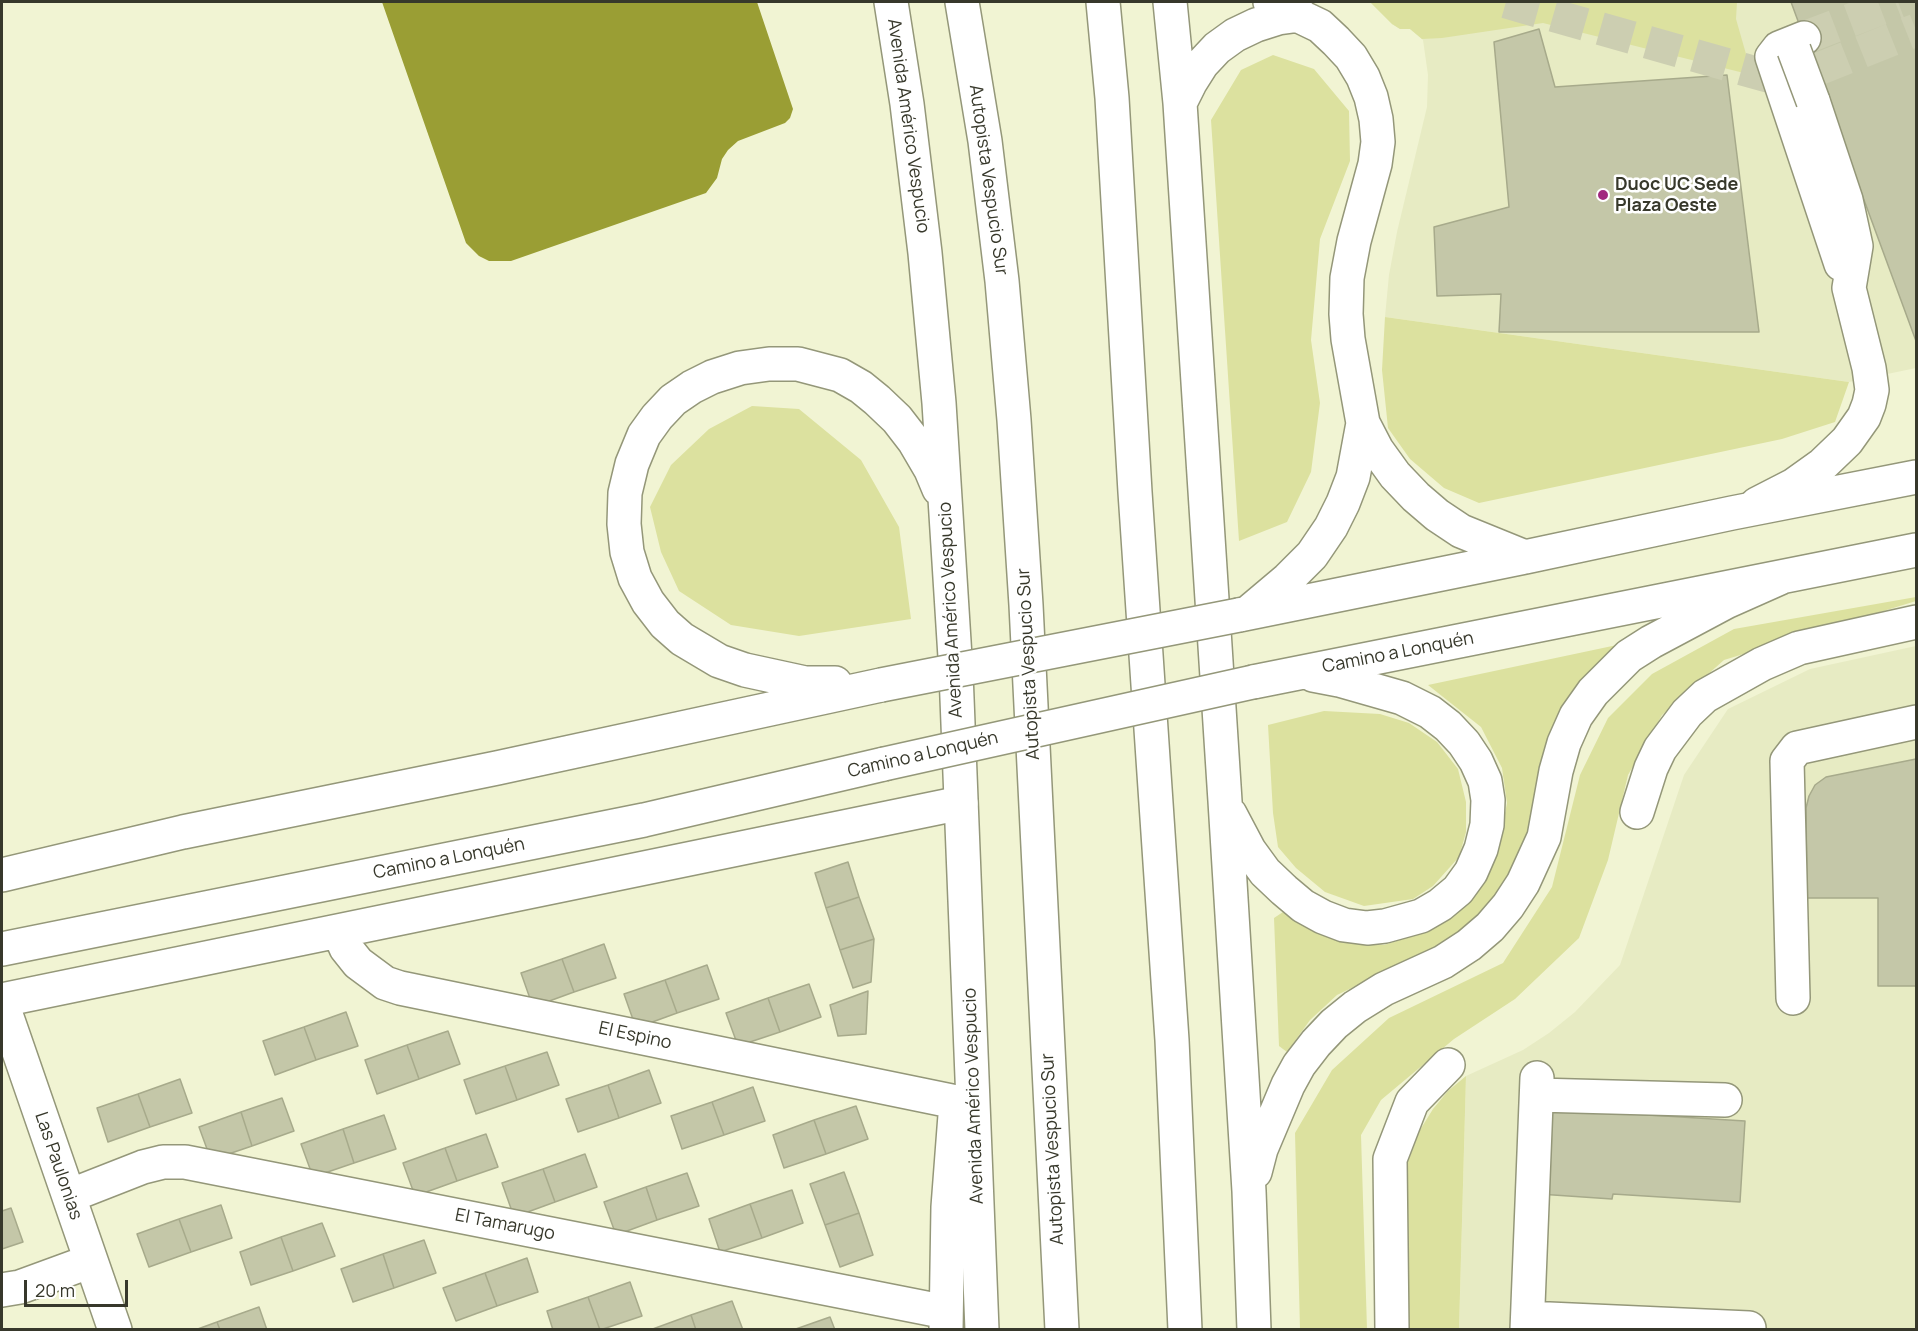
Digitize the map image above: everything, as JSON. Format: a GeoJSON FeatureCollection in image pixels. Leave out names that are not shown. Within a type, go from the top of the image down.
{"type":"FeatureCollection","features":[{"type":"Feature","properties":{"kind":"main road","name":"Avenida Américo Vespucio"},"geometry":{"type":"LineString","coordinates":[[891,2],[907,104],[925,253],[939,403],[956,673],[982,1329]]}},
{"type":"Feature","properties":{"kind":"main road","name":"Autopista Vespucio Sur"},"geometry":{"type":"LineString","coordinates":[[962,2],[985,141],[1002,281],[1015,432],[1025,582],[1062,1329]]}},
{"type":"Feature","properties":{"kind":"main road"},"geometry":{"type":"LineString","coordinates":[[1103,2],[1112,98],[1135,492],[1172,1040],[1185,1329]]}},
{"type":"Feature","properties":{"kind":"main road"},"geometry":{"type":"LineString","coordinates":[[1170,2],[1180,103],[1225,801],[1249,1191],[1254,1329]]}},
{"type":"Feature","properties":{"kind":"main road"},"geometry":{"type":"LineString","coordinates":[[1270,2],[1320,26],[1351,57],[1363,77],[1376,119],[1378,142],[1375,164],[1354,241],[1347,278],[1348,339],[1363,423],[1377,450],[1395,475],[1437,516],[1461,531],[1525,557]]}},
{"type":"Feature","properties":{"kind":"main road"},"geometry":{"type":"LineString","coordinates":[[1180,103],[1202,64],[1226,42],[1256,25],[1278,18],[1300,15]]}},
{"type":"Feature","properties":{"kind":"main road"},"geometry":{"type":"LineString","coordinates":[[1732,513],[1764,501],[1794,485],[1822,465],[1847,441],[1864,417],[1869,404],[1871,379],[1849,288],[1772,57],[1779,48],[1801,63],[1846,200],[1856,246],[1849,288]]}},
{"type":"Feature","properties":{"kind":"main road"},"geometry":{"type":"LineString","coordinates":[[878,685],[805,683],[745,670],[702,652],[665,624],[639,586],[627,552],[624,524],[626,493],[632,464],[644,435],[657,417],[674,400],[692,387],[712,377],[740,368],[769,364],[798,364],[840,375],[861,387],[877,400],[897,419],[914,441],[931,470],[945,502]]}},
{"type":"Feature","properties":{"kind":"main road"},"geometry":{"type":"LineString","coordinates":[[1243,614],[1288,579],[1312,555],[1331,528],[1353,477],[1363,423]]}},
{"type":"Feature","properties":{"kind":"main road"},"geometry":{"type":"LineString","coordinates":[[2,875],[183,832],[497,768],[878,685],[1243,614],[1917,477]]}},
{"type":"Feature","properties":{"kind":"main road","name":"Camino a Lonquén"},"geometry":{"type":"LineString","coordinates":[[2,949],[644,820],[884,764],[1296,673],[1917,550]]}},
{"type":"Feature","properties":{"kind":"main road"},"geometry":{"type":"LineString","coordinates":[[1249,1191],[1261,1149],[1278,1107],[1299,1065],[1316,1043],[1355,1007],[1384,989],[1443,962],[1469,945],[1490,927],[1508,906],[1523,883],[1544,837],[1556,771],[1564,743],[1576,716],[1593,692],[1629,656],[1726,602],[1780,578]]}},
{"type":"Feature","properties":{"kind":"main road"},"geometry":{"type":"LineString","coordinates":[[1637,812],[1651,768],[1660,749],[1687,713],[1706,696],[1762,664],[1799,648],[1917,621]]}},
{"type":"Feature","properties":{"kind":"main road"},"geometry":{"type":"LineString","coordinates":[[1225,801],[1235,826],[1265,872],[1303,906],[1344,925],[1367,928],[1385,926],[1421,916],[1440,905],[1458,890],[1471,872],[1481,849],[1488,800],[1485,781],[1464,743],[1430,712],[1402,698],[1339,680],[1296,673]]}},
{"type":"Feature","properties":{"kind":"main road"},"geometry":{"type":"LineString","coordinates":[[1793,998],[1787,761],[1797,748],[1917,723]]}},
{"type":"Feature","properties":{"kind":"main road"},"geometry":{"type":"LineString","coordinates":[[2,1002],[961,803]]}},
{"type":"Feature","properties":{"kind":"main road","name":"El Espino"},"geometry":{"type":"LineString","coordinates":[[339,932],[346,948],[358,963],[384,983],[400,988],[956,1102]]}},
{"type":"Feature","properties":{"kind":"main road","name":"Avenida Américo Vespucio"},"geometry":{"type":"LineString","coordinates":[[946,1321],[948,1207],[956,1102],[970,991]]}},
{"type":"Feature","properties":{"kind":"main road","name":"Las Paulonias"},"geometry":{"type":"LineString","coordinates":[[2,1002],[115,1329]]}},
{"type":"Feature","properties":{"kind":"main road"},"geometry":{"type":"LineString","coordinates":[[1392,1329],[1390,1159],[1412,1102],[1448,1065]]}},
{"type":"Feature","properties":{"kind":"main road"},"geometry":{"type":"LineString","coordinates":[[1725,1100],[1537,1086],[1528,1324],[1549,1319],[1749,1328]]}},
{"type":"Feature","properties":{"kind":"main road","name":"El Tamarugo"},"geometry":{"type":"LineString","coordinates":[[69,1196],[143,1167],[163,1162],[185,1162],[946,1321]]}},
{"type":"Feature","properties":{"kind":"main road"},"geometry":{"type":"LineString","coordinates":[[2,1290],[20,1287],[91,1261]]}},
{"type":"Feature","properties":{"kind":"shaded area"},"geometry":{"type":"Polygon","coordinates":[[[382,2],[757,2],[793,109],[790,118],[785,123],[738,141],[728,150],[722,159],[717,178],[706,193],[511,261],[489,261],[479,256],[466,243],[382,2]]]}},
{"type":"Feature","properties":{"kind":"shaded area","name":"Duoc UC Sede Plaza Oeste"},"geometry":{"type":"Polygon","coordinates":[[[1370,2],[1916,2],[1916,368],[1849,382],[1385,317],[1389,275],[1397,232],[1427,107],[1428,75],[1423,40],[1410,29],[1400,29],[1392,24],[1370,2]]]}},
{"type":"Feature","properties":{"kind":"shaded area"},"geometry":{"type":"Polygon","coordinates":[[[1370,2],[1737,2],[1736,19],[1752,75],[1543,23],[1422,39],[1410,29],[1400,29],[1392,24],[1370,2]]]}},
{"type":"Feature","properties":{"kind":"shaded area"},"geometry":{"type":"Polygon","coordinates":[[[1273,55],[1314,69],[1349,111],[1350,161],[1320,239],[1311,340],[1320,403],[1311,472],[1287,522],[1239,541],[1211,120],[1241,70],[1273,55]]]}},
{"type":"Feature","properties":{"kind":"shaded area"},"geometry":{"type":"Polygon","coordinates":[[[1385,317],[1849,382],[1835,422],[1782,439],[1479,503],[1444,488],[1410,459],[1388,428],[1382,370],[1385,317]]]}},
{"type":"Feature","properties":{"kind":"shaded area"},"geometry":{"type":"Polygon","coordinates":[[[752,406],[799,409],[861,460],[899,527],[911,619],[799,636],[731,625],[679,591],[661,552],[650,507],[671,465],[709,429],[752,406]]]}},
{"type":"Feature","properties":{"kind":"shaded area"},"geometry":{"type":"Polygon","coordinates":[[[1916,597],[1916,601],[1724,660],[1662,715],[1628,775],[1608,860],[1579,938],[1515,999],[1454,1039],[1381,1100],[1361,1135],[1367,1329],[1300,1329],[1295,1133],[1332,1070],[1389,1018],[1503,963],[1552,887],[1580,775],[1608,718],[1652,674],[1734,629],[1916,597]]]}},
{"type":"Feature","properties":{"kind":"shaded area"},"geometry":{"type":"Polygon","coordinates":[[[1617,645],[1525,848],[1498,898],[1455,938],[1337,995],[1310,1020],[1287,1052],[1279,1046],[1274,918],[1283,912],[1344,939],[1384,945],[1422,933],[1455,915],[1486,881],[1498,850],[1507,803],[1502,768],[1481,727],[1428,685],[1617,645]]]}},
{"type":"Feature","properties":{"kind":"shaded area"},"geometry":{"type":"Polygon","coordinates":[[[1916,646],[1916,1329],[1459,1330],[1466,1076],[1523,1050],[1549,1033],[1575,1012],[1620,965],[1684,775],[1728,709],[1810,669],[1916,646]]]}},
{"type":"Feature","properties":{"kind":"shaded area"},"geometry":{"type":"Polygon","coordinates":[[[1324,711],[1380,714],[1409,723],[1437,742],[1458,769],[1466,802],[1466,832],[1459,857],[1433,886],[1413,899],[1364,906],[1325,892],[1296,868],[1278,847],[1273,813],[1268,725],[1324,711]]]}},
{"type":"Feature","properties":{"kind":"shaded area"},"geometry":{"type":"Polygon","coordinates":[[[1466,1076],[1459,1329],[1403,1330],[1406,1167],[1420,1130],[1433,1109],[1448,1091],[1466,1076]]]}},
{"type":"Feature","properties":{"kind":"building"},"geometry":{"type":"Polygon","coordinates":[[[1791,2],[1916,2],[1916,341],[1791,2]]]}},
{"type":"Feature","properties":{"kind":"building"},"geometry":{"type":"Polygon","coordinates":[[[1539,29],[1555,87],[1727,75],[1759,332],[1499,332],[1501,294],[1437,296],[1434,227],[1509,207],[1494,42],[1539,29]]]}},
{"type":"Feature","properties":{"kind":"building"},"geometry":{"type":"Polygon","coordinates":[[[1916,759],[1916,986],[1878,986],[1878,898],[1807,898],[1806,808],[1815,785],[1826,777],[1916,759]]]}},
{"type":"Feature","properties":{"kind":"building"},"geometry":{"type":"Polygon","coordinates":[[[848,862],[859,897],[826,908],[815,873],[848,862]]]}},
{"type":"Feature","properties":{"kind":"building"},"geometry":{"type":"Polygon","coordinates":[[[859,897],[874,939],[840,950],[826,908],[859,897]]]}},
{"type":"Feature","properties":{"kind":"building"},"geometry":{"type":"Polygon","coordinates":[[[874,939],[871,982],[853,988],[840,950],[874,939]]]}},
{"type":"Feature","properties":{"kind":"building"},"geometry":{"type":"Polygon","coordinates":[[[604,944],[616,978],[574,992],[562,959],[604,944]]]}},
{"type":"Feature","properties":{"kind":"building"},"geometry":{"type":"Polygon","coordinates":[[[562,959],[574,992],[533,1007],[521,973],[562,959]]]}},
{"type":"Feature","properties":{"kind":"building"},"geometry":{"type":"Polygon","coordinates":[[[707,965],[719,999],[677,1013],[665,980],[707,965]]]}},
{"type":"Feature","properties":{"kind":"building"},"geometry":{"type":"Polygon","coordinates":[[[665,980],[677,1013],[636,1028],[624,994],[665,980]]]}},
{"type":"Feature","properties":{"kind":"building"},"geometry":{"type":"Polygon","coordinates":[[[809,984],[821,1017],[780,1032],[768,998],[809,984]]]}},
{"type":"Feature","properties":{"kind":"building"},"geometry":{"type":"Polygon","coordinates":[[[868,991],[866,1034],[838,1036],[830,1005],[868,991]]]}},
{"type":"Feature","properties":{"kind":"building"},"geometry":{"type":"Polygon","coordinates":[[[768,998],[780,1032],[738,1046],[726,1013],[768,998]]]}},
{"type":"Feature","properties":{"kind":"building"},"geometry":{"type":"Polygon","coordinates":[[[346,1012],[358,1046],[316,1060],[304,1027],[346,1012]]]}},
{"type":"Feature","properties":{"kind":"building"},"geometry":{"type":"Polygon","coordinates":[[[304,1027],[316,1060],[275,1075],[263,1041],[304,1027]]]}},
{"type":"Feature","properties":{"kind":"building"},"geometry":{"type":"Polygon","coordinates":[[[448,1031],[460,1064],[419,1079],[407,1045],[448,1031]]]}},
{"type":"Feature","properties":{"kind":"building"},"geometry":{"type":"Polygon","coordinates":[[[407,1045],[419,1079],[377,1094],[365,1060],[407,1045]]]}},
{"type":"Feature","properties":{"kind":"building"},"geometry":{"type":"Polygon","coordinates":[[[547,1052],[559,1085],[517,1100],[505,1066],[547,1052]]]}},
{"type":"Feature","properties":{"kind":"building"},"geometry":{"type":"Polygon","coordinates":[[[505,1066],[517,1100],[476,1114],[464,1080],[505,1066]]]}},
{"type":"Feature","properties":{"kind":"building"},"geometry":{"type":"Polygon","coordinates":[[[649,1070],[661,1103],[619,1118],[608,1085],[649,1070]]]}},
{"type":"Feature","properties":{"kind":"building"},"geometry":{"type":"Polygon","coordinates":[[[180,1079],[192,1113],[150,1127],[138,1094],[180,1079]]]}},
{"type":"Feature","properties":{"kind":"building"},"geometry":{"type":"Polygon","coordinates":[[[608,1085],[619,1118],[578,1132],[566,1099],[608,1085]]]}},
{"type":"Feature","properties":{"kind":"building"},"geometry":{"type":"Polygon","coordinates":[[[753,1087],[765,1121],[724,1135],[712,1102],[753,1087]]]}},
{"type":"Feature","properties":{"kind":"building"},"geometry":{"type":"Polygon","coordinates":[[[138,1094],[150,1127],[108,1142],[97,1108],[138,1094]]]}},
{"type":"Feature","properties":{"kind":"building"},"geometry":{"type":"Polygon","coordinates":[[[282,1098],[294,1131],[252,1146],[241,1112],[282,1098]]]}},
{"type":"Feature","properties":{"kind":"building"},"geometry":{"type":"Polygon","coordinates":[[[712,1102],[724,1135],[682,1149],[671,1116],[712,1102]]]}},
{"type":"Feature","properties":{"kind":"building"},"geometry":{"type":"Polygon","coordinates":[[[856,1106],[868,1139],[826,1154],[814,1120],[856,1106]]]}},
{"type":"Feature","properties":{"kind":"building"},"geometry":{"type":"Polygon","coordinates":[[[1552,1109],[1745,1121],[1740,1202],[1613,1194],[1612,1199],[1539,1194],[1552,1109]]]}},
{"type":"Feature","properties":{"kind":"building"},"geometry":{"type":"Polygon","coordinates":[[[241,1112],[252,1146],[211,1160],[199,1127],[241,1112]]]}},
{"type":"Feature","properties":{"kind":"building"},"geometry":{"type":"Polygon","coordinates":[[[384,1115],[396,1149],[354,1163],[343,1129],[384,1115]]]}},
{"type":"Feature","properties":{"kind":"building"},"geometry":{"type":"Polygon","coordinates":[[[814,1120],[826,1154],[784,1168],[773,1135],[814,1120]]]}},
{"type":"Feature","properties":{"kind":"building"},"geometry":{"type":"Polygon","coordinates":[[[343,1129],[354,1163],[313,1177],[301,1144],[343,1129]]]}},
{"type":"Feature","properties":{"kind":"building"},"geometry":{"type":"Polygon","coordinates":[[[486,1134],[498,1167],[457,1181],[445,1148],[486,1134]]]}},
{"type":"Feature","properties":{"kind":"building"},"geometry":{"type":"Polygon","coordinates":[[[445,1148],[457,1181],[415,1196],[403,1163],[445,1148]]]}},
{"type":"Feature","properties":{"kind":"building"},"geometry":{"type":"Polygon","coordinates":[[[585,1154],[597,1187],[555,1202],[543,1169],[585,1154]]]}},
{"type":"Feature","properties":{"kind":"building"},"geometry":{"type":"Polygon","coordinates":[[[543,1169],[555,1202],[514,1217],[502,1183],[543,1169]]]}},
{"type":"Feature","properties":{"kind":"building"},"geometry":{"type":"Polygon","coordinates":[[[844,1172],[859,1213],[825,1225],[810,1184],[844,1172]]]}},
{"type":"Feature","properties":{"kind":"building"},"geometry":{"type":"Polygon","coordinates":[[[687,1173],[699,1206],[657,1220],[646,1187],[687,1173]]]}},
{"type":"Feature","properties":{"kind":"building"},"geometry":{"type":"Polygon","coordinates":[[[646,1187],[657,1220],[616,1235],[604,1202],[646,1187]]]}},
{"type":"Feature","properties":{"kind":"building"},"geometry":{"type":"Polygon","coordinates":[[[792,1190],[803,1223],[762,1238],[750,1204],[792,1190]]]}},
{"type":"Feature","properties":{"kind":"building"},"geometry":{"type":"Polygon","coordinates":[[[750,1204],[762,1238],[720,1252],[709,1219],[750,1204]]]}},
{"type":"Feature","properties":{"kind":"building"},"geometry":{"type":"Polygon","coordinates":[[[221,1205],[232,1238],[191,1252],[179,1219],[221,1205]]]}},
{"type":"Feature","properties":{"kind":"building"},"geometry":{"type":"Polygon","coordinates":[[[11,1208],[23,1242],[2,1249],[2,1211],[11,1208]]]}},
{"type":"Feature","properties":{"kind":"building"},"geometry":{"type":"Polygon","coordinates":[[[859,1213],[873,1255],[840,1267],[825,1225],[859,1213]]]}},
{"type":"Feature","properties":{"kind":"building"},"geometry":{"type":"Polygon","coordinates":[[[179,1219],[191,1252],[149,1267],[137,1234],[179,1219]]]}},
{"type":"Feature","properties":{"kind":"building"},"geometry":{"type":"Polygon","coordinates":[[[322,1223],[335,1256],[293,1271],[281,1237],[322,1223]]]}},
{"type":"Feature","properties":{"kind":"building"},"geometry":{"type":"Polygon","coordinates":[[[281,1237],[293,1271],[251,1285],[240,1252],[281,1237]]]}},
{"type":"Feature","properties":{"kind":"building"},"geometry":{"type":"Polygon","coordinates":[[[424,1240],[436,1273],[394,1288],[383,1254],[424,1240]]]}},
{"type":"Feature","properties":{"kind":"building"},"geometry":{"type":"Polygon","coordinates":[[[383,1254],[394,1288],[353,1302],[341,1269],[383,1254]]]}},
{"type":"Feature","properties":{"kind":"building"},"geometry":{"type":"Polygon","coordinates":[[[527,1258],[538,1292],[497,1306],[485,1273],[527,1258]]]}},
{"type":"Feature","properties":{"kind":"building"},"geometry":{"type":"Polygon","coordinates":[[[485,1273],[497,1306],[456,1321],[443,1288],[485,1273]]]}},
{"type":"Feature","properties":{"kind":"building"},"geometry":{"type":"Polygon","coordinates":[[[630,1282],[642,1316],[600,1330],[588,1297],[630,1282]]]}},
{"type":"Feature","properties":{"kind":"building"},"geometry":{"type":"Polygon","coordinates":[[[588,1297],[600,1330],[553,1330],[547,1311],[588,1297]]]}},
{"type":"Feature","properties":{"kind":"building"},"geometry":{"type":"Polygon","coordinates":[[[732,1301],[743,1330],[696,1330],[691,1315],[732,1301]]]}},
{"type":"Feature","properties":{"kind":"building"},"geometry":{"type":"Polygon","coordinates":[[[259,1307],[267,1330],[220,1330],[217,1322],[259,1307]]]}},
{"type":"Feature","properties":{"kind":"building"},"geometry":{"type":"Polygon","coordinates":[[[691,1315],[696,1330],[650,1330],[691,1315]]]}},
{"type":"Feature","properties":{"kind":"building"},"geometry":{"type":"Polygon","coordinates":[[[830,1317],[835,1330],[793,1330],[830,1317]]]}},
{"type":"Feature","properties":{"kind":"building"},"geometry":{"type":"Polygon","coordinates":[[[217,1322],[220,1330],[195,1330],[217,1322]]]}},
{"type":"Feature","properties":{"kind":"tunnel"},"geometry":{"type":"LineString","coordinates":[[1506,2],[1767,76],[1786,78]]}},
{"type":"Feature","properties":{"kind":"tunnel"},"geometry":{"type":"LineString","coordinates":[[1804,38],[1898,2]]}},
{"type":"Feature","properties":{"kind":"tunnel"},"geometry":{"type":"LineString","coordinates":[[1816,70],[1916,30]]}},
{"type":"Feature","properties":{"kind":"place","name":"Duoc UC Sede Plaza Oeste"},"geometry":{"type":"Point","coordinates":[1603,195]}}]}
